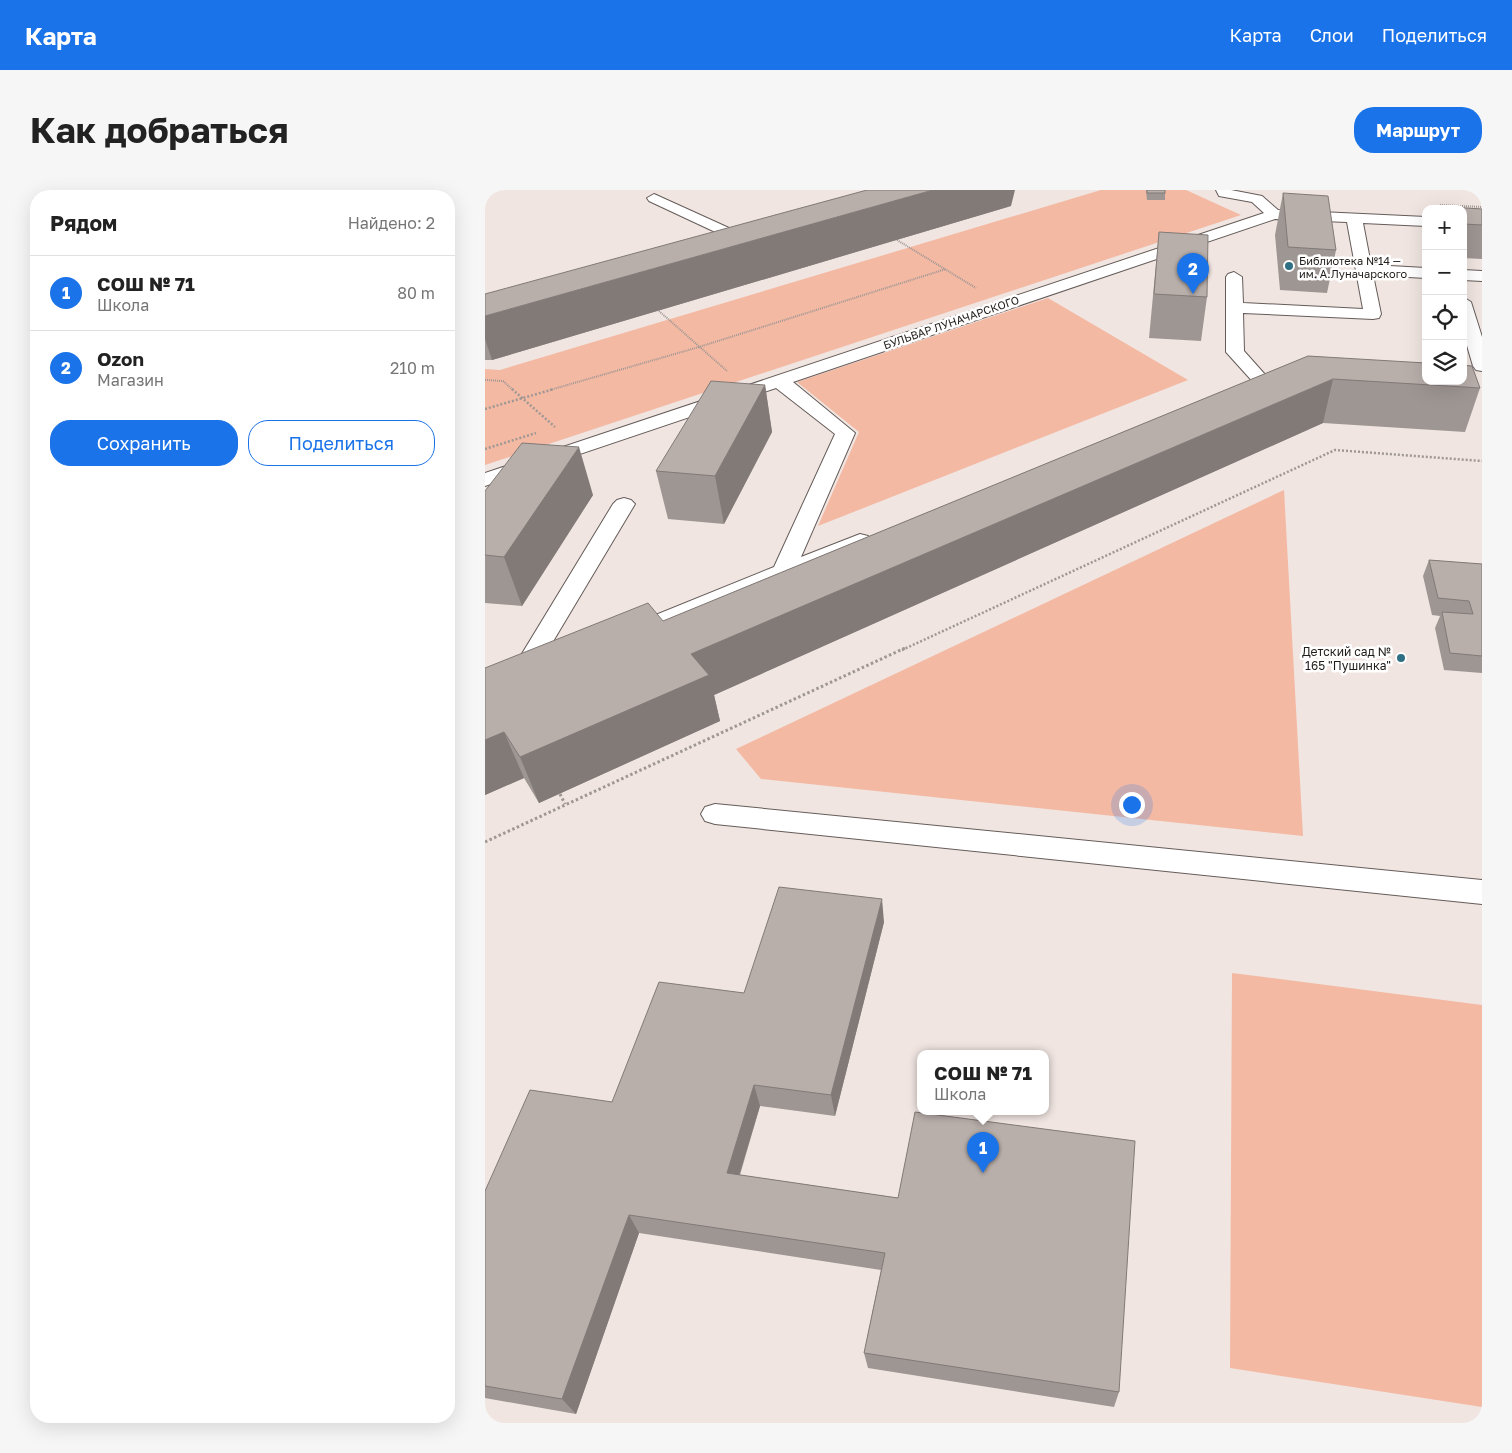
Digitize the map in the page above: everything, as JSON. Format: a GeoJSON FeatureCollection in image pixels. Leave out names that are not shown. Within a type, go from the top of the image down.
{"type":"FeatureCollection","features":[{"type":"Feature","properties":{"kind":"street"},"geometry":{"type":"LineString","coordinates":[[1223,190],[1224,192],[1257,199],[1274,214]]}},
{"type":"Feature","properties":{"kind":"street"},"geometry":{"type":"LineString","coordinates":[[654,198],[747,241]]}},
{"type":"Feature","properties":{"kind":"street","name":"БУЛЬВАР ЛУНАЧАРСКОГО"},"geometry":{"type":"LineString","coordinates":[[485,480],[1274,214],[1422,222]]}},
{"type":"Feature","properties":{"kind":"street"},"geometry":{"type":"LineString","coordinates":[[1234,308],[1373,314],[1366,270],[1354,218]]}},
{"type":"Feature","properties":{"kind":"street"},"geometry":{"type":"LineString","coordinates":[[719,249],[764,236]]}},
{"type":"Feature","properties":{"kind":"street"},"geometry":{"type":"LineString","coordinates":[[1366,270],[1422,273]]}},
{"type":"Feature","properties":{"kind":"street"},"geometry":{"type":"LineString","coordinates":[[1467,275],[1482,276]]}},
{"type":"Feature","properties":{"kind":"street"},"geometry":{"type":"LineString","coordinates":[[1234,277],[1235,352],[1261,381]]}},
{"type":"Feature","properties":{"kind":"street"},"geometry":{"type":"LineString","coordinates":[[1467,315],[1482,366]]}},
{"type":"Feature","properties":{"kind":"street"},"geometry":{"type":"LineString","coordinates":[[778,380],[845,433],[784,571]]}},
{"type":"Feature","properties":{"kind":"street"},"geometry":{"type":"LineString","coordinates":[[518,680],[623,504]]}},
{"type":"Feature","properties":{"kind":"street"},"geometry":{"type":"LineString","coordinates":[[609,642],[876,534]]}},
{"type":"Feature","properties":{"kind":"street"},"geometry":{"type":"LineString","coordinates":[[496,688],[554,665]]}},
{"type":"Feature","properties":{"kind":"street"},"geometry":{"type":"LineString","coordinates":[[715,814],[1482,892]]}},
{"type":"Feature","properties":{"kind":"path"},"geometry":{"type":"LineString","coordinates":[[897,240],[979,290]]}},
{"type":"Feature","properties":{"kind":"path"},"geometry":{"type":"LineString","coordinates":[[485,409],[699,347],[946,269]]}},
{"type":"Feature","properties":{"kind":"path"},"geometry":{"type":"LineString","coordinates":[[659,310],[727,371]]}},
{"type":"Feature","properties":{"kind":"path"},"geometry":{"type":"LineString","coordinates":[[485,380],[503,381],[555,427]]}},
{"type":"Feature","properties":{"kind":"path"},"geometry":{"type":"LineString","coordinates":[[485,842],[1335,450],[1482,461]]}},
{"type":"Feature","properties":{"kind":"path"},"geometry":{"type":"LineString","coordinates":[[560,794],[565,804]]}},
{"type":"Feature","properties":{"kind":"shaded area"},"geometry":{"type":"Polygon","coordinates":[[[1101,190],[1186,190],[1241,215],[485,465],[485,369],[500,370],[1101,190]]]}},
{"type":"Feature","properties":{"kind":"shaded area"},"geometry":{"type":"Polygon","coordinates":[[[1048,298],[1188,380],[818,526],[859,432],[797,382],[1048,298]]]}},
{"type":"Feature","properties":{"kind":"shaded area"},"geometry":{"type":"Polygon","coordinates":[[[1284,490],[1303,836],[761,779],[736,749],[1284,490]]]}},
{"type":"Feature","properties":{"kind":"shaded area"},"geometry":{"type":"Polygon","coordinates":[[[1232,973],[1482,1005],[1482,1407],[1230,1368],[1232,973]]]}},
{"type":"Feature","properties":{"kind":"building"},"geometry":{"type":"Polygon","coordinates":[[[867,190],[933,190],[485,316],[485,294],[867,190]]]}},
{"type":"Feature","properties":{"kind":"building"},"geometry":{"type":"Polygon","coordinates":[[[1147,190],[1165,190],[1165,193],[1147,193],[1147,190]]]}},
{"type":"Feature","properties":{"kind":"building"},"geometry":{"type":"Polygon","coordinates":[[[1283,193],[1328,196],[1336,250],[1288,247],[1283,193]]]}},
{"type":"Feature","properties":{"kind":"building"},"geometry":{"type":"Polygon","coordinates":[[[1467,208],[1482,209],[1482,225],[1467,224],[1467,208]]]}},
{"type":"Feature","properties":{"kind":"building"},"geometry":{"type":"Polygon","coordinates":[[[1159,232],[1208,235],[1207,297],[1154,294],[1159,232]]]}},
{"type":"Feature","properties":{"kind":"building"},"geometry":{"type":"Polygon","coordinates":[[[1308,356],[1422,363],[1422,384],[1333,379],[691,654],[709,675],[520,757],[504,732],[485,740],[485,668],[648,603],[663,621],[1308,356]]]}},
{"type":"Feature","properties":{"kind":"building"},"geometry":{"type":"Polygon","coordinates":[[[1467,365],[1472,366],[1480,388],[1431,385],[1467,385],[1467,365]]]}},
{"type":"Feature","properties":{"kind":"building"},"geometry":{"type":"Polygon","coordinates":[[[711,381],[765,385],[715,476],[656,471],[711,381]]]}},
{"type":"Feature","properties":{"kind":"building"},"geometry":{"type":"Polygon","coordinates":[[[522,443],[579,447],[504,557],[485,555],[485,491],[522,443]]]}},
{"type":"Feature","properties":{"kind":"building"},"geometry":{"type":"Polygon","coordinates":[[[1429,560],[1482,564],[1482,656],[1450,653],[1442,612],[1473,614],[1469,601],[1438,598],[1429,560]]]}},
{"type":"Feature","properties":{"kind":"building"},"geometry":{"type":"Polygon","coordinates":[[[779,887],[882,899],[831,1095],[754,1085],[727,1173],[898,1198],[915,1112],[917,1112],[917,1115],[938,1115],[1135,1141],[1119,1392],[864,1353],[885,1253],[629,1215],[562,1399],[485,1386],[485,1191],[530,1090],[612,1102],[659,982],[744,993],[779,887]]]}},
{"type":"Feature","properties":{"kind":"place","name":"Библиотека №14 — им. А.Луначарского"},"geometry":{"type":"Point","coordinates":[1289,266]}},
{"type":"Feature","properties":{"kind":"place","name":"Ozon"},"geometry":{"type":"Point","coordinates":[1193,294]}},
{"type":"Feature","properties":{"kind":"place","name":"Детский сад № 165 \"Пушинка\""},"geometry":{"type":"Point","coordinates":[1401,658]}},
{"type":"Feature","properties":{"kind":"place","name":"СОШ № 71"},"geometry":{"type":"Point","coordinates":[983,1173]}}]}
